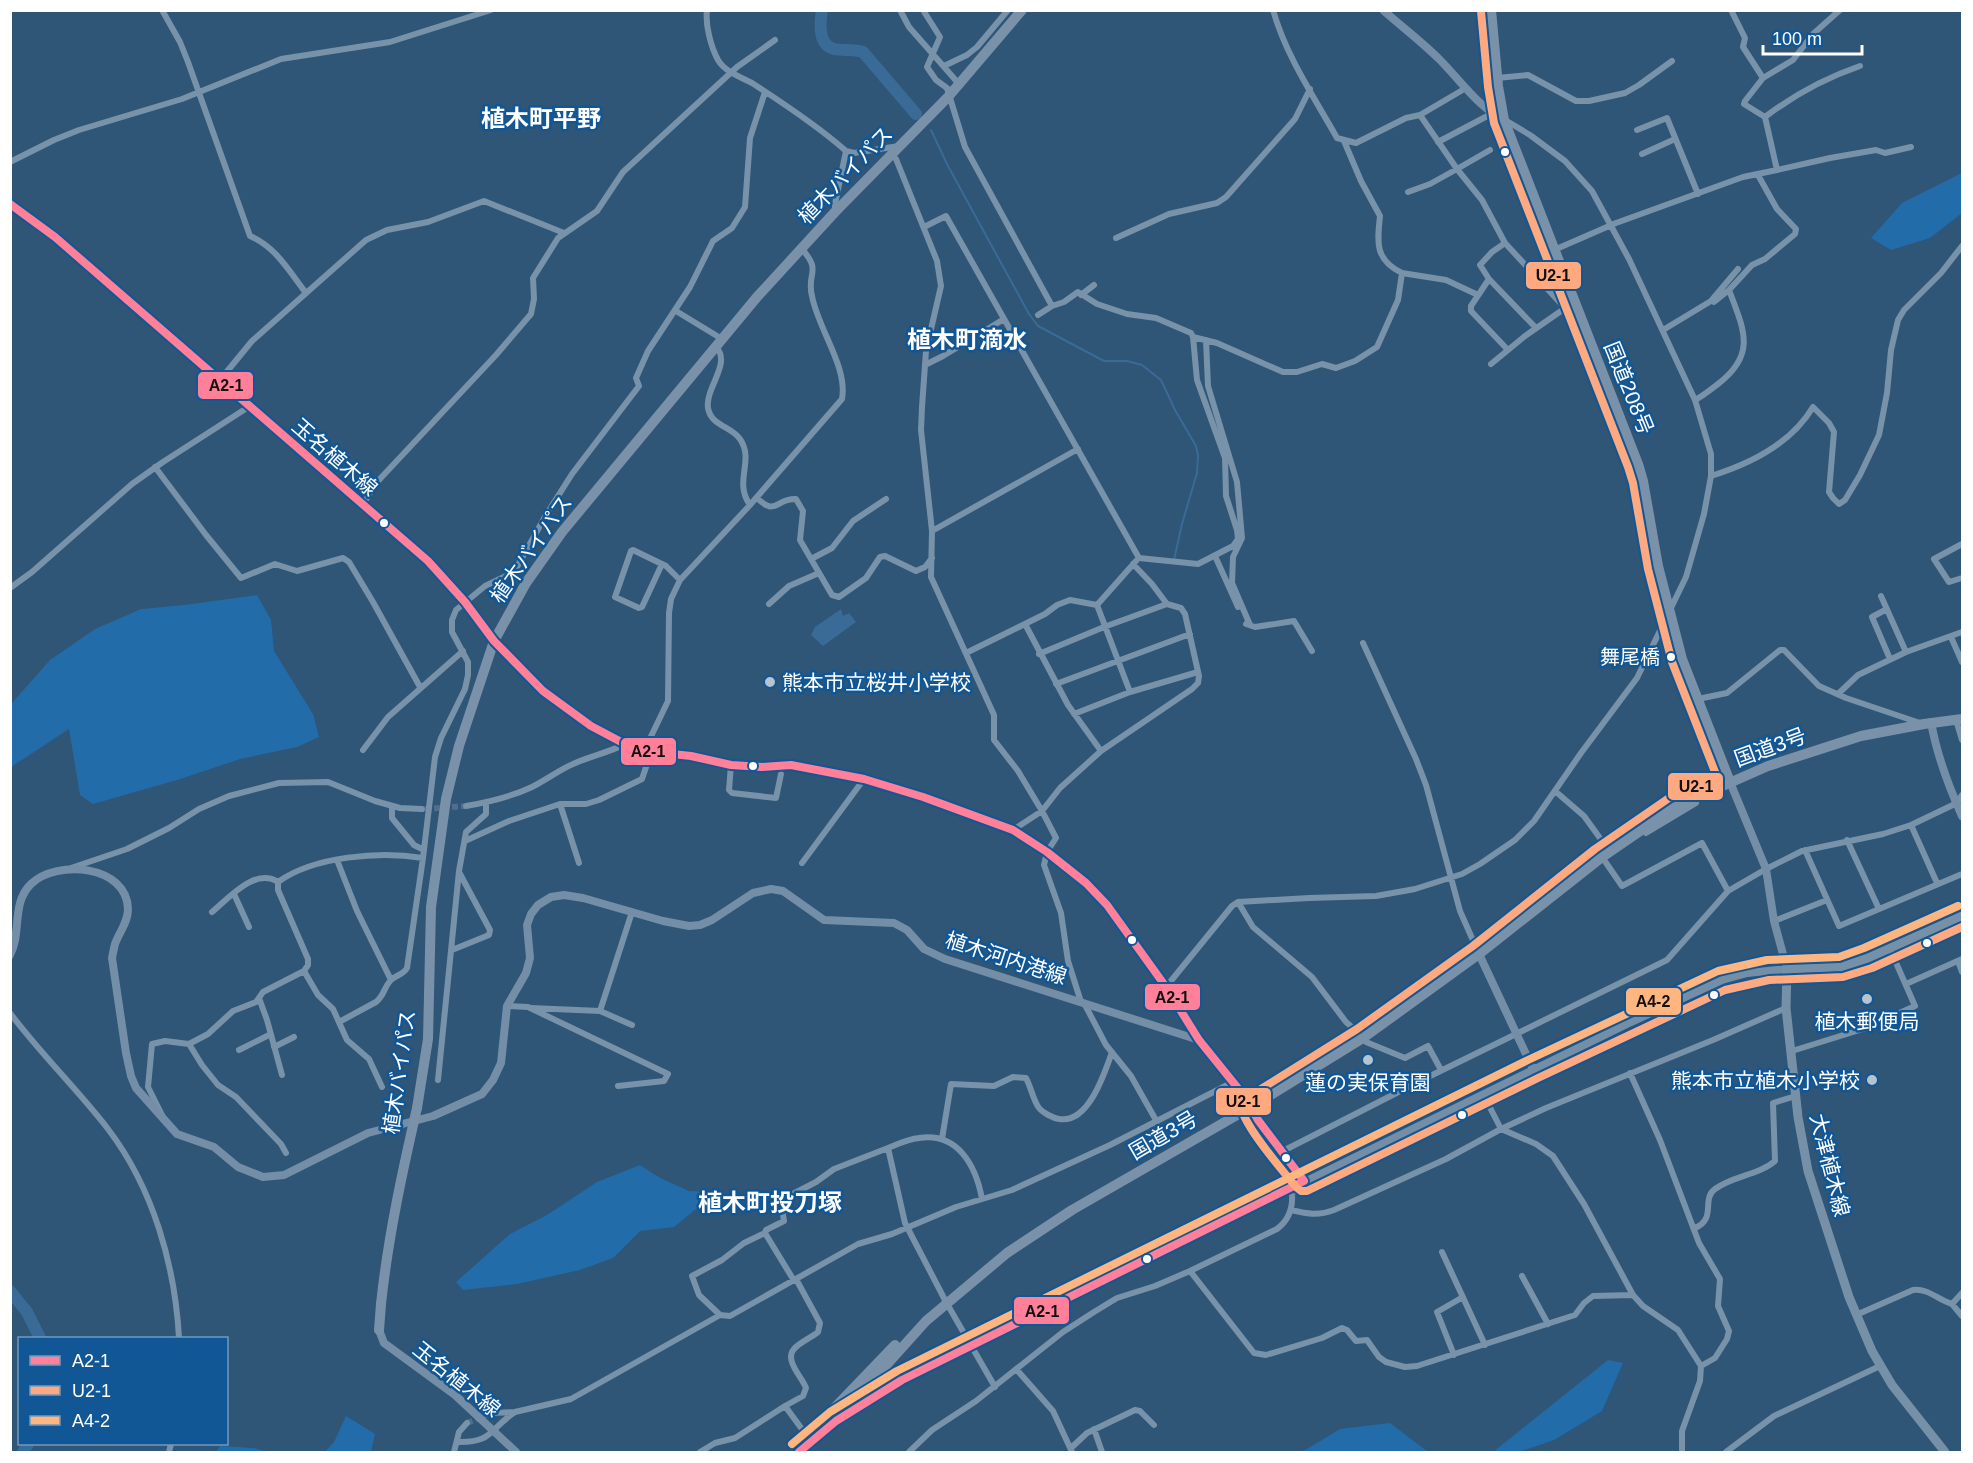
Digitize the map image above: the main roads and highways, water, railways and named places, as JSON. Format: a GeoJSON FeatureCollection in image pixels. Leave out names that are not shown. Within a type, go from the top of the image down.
{"type":"FeatureCollection","features":[{"type":"Feature","properties":{"kind":"highway","name":"植木バイパス"},"geometry":{"type":"LineString","coordinates":[[379,1330],[390,1230],[417,1108],[428,1039],[431,907],[446,799],[459,746],[494,641],[526,583],[562,532],[719,343],[801,248],[948,97],[1022,10]]}},
{"type":"Feature","properties":{"kind":"highway","name":"国道208号"},"geometry":{"type":"LineString","coordinates":[[1491,10],[1497,78],[1504,120],[1554,250],[1569,305],[1641,473],[1658,566],[1683,659],[1730,782]]}},
{"type":"Feature","properties":{"kind":"highway","name":"国道3号"},"geometry":{"type":"LineString","coordinates":[[799,1452],[836,1421],[926,1321],[1007,1253],[1071,1210],[1251,1107],[1363,1038],[1675,807],[1768,766],[1861,736],[1959,719]]}},
{"type":"Feature","properties":{"kind":"highway"},"geometry":{"type":"LineString","coordinates":[[1675,807],[1708,782],[1715,772],[1719,754]]}},
{"type":"Feature","properties":{"kind":"highway","name":"国道3号"},"geometry":{"type":"LineString","coordinates":[[792,1452],[874,1365],[912,1330],[926,1321]]}},
{"type":"Feature","properties":{"kind":"main road"},"geometry":{"type":"LineString","coordinates":[[1383,10],[1438,58],[1493,113],[1504,120]]}},
{"type":"Feature","properties":{"kind":"main road","name":"玉名植木線"},"geometry":{"type":"LineString","coordinates":[[10,204],[56,237],[428,561],[465,602],[494,641],[543,691],[591,726],[625,744],[647,751],[691,756],[731,765],[762,767],[791,765],[864,779],[923,797],[1013,830],[1047,852],[1086,883],[1107,905],[1167,987],[1200,1040]]}},
{"type":"Feature","properties":{"kind":"main road"},"geometry":{"type":"LineString","coordinates":[[1927,723],[1944,776],[1960,799],[1962,816]]}},
{"type":"Feature","properties":{"kind":"main road"},"geometry":{"type":"LineString","coordinates":[[1730,782],[1766,869],[1774,921],[1787,969]]}},
{"type":"Feature","properties":{"kind":"main road","name":"植木河内港線"},"geometry":{"type":"LineString","coordinates":[[10,955],[16,937],[14,910],[31,884],[66,869],[84,870],[106,876],[117,885],[125,897],[128,909],[126,922],[115,944],[112,958],[126,1053],[136,1088],[177,1134],[214,1147],[238,1167],[263,1177],[284,1174],[368,1133],[433,1116],[482,1094],[493,1080],[501,1063],[507,1006],[526,973],[530,958],[527,925],[531,915],[538,905],[551,897],[564,895],[681,924],[700,925],[712,920],[753,893],[783,891],[824,920],[894,923],[907,930],[924,948],[945,959],[1200,1040]]}},
{"type":"Feature","properties":{"kind":"main road"},"geometry":{"type":"LineString","coordinates":[[836,1421],[902,1380],[972,1345],[1533,1069],[1722,980],[1747,973],[1841,967],[1890,949],[1962,916]]}},
{"type":"Feature","properties":{"kind":"main road"},"geometry":{"type":"LineString","coordinates":[[1479,954],[1533,1069]]}},
{"type":"Feature","properties":{"kind":"main road","name":"大津植木線"},"geometry":{"type":"LineString","coordinates":[[1787,969],[1786,1008],[1796,1096],[1808,1171],[1856,1315],[1880,1364],[1904,1401],[1946,1452]]}},
{"type":"Feature","properties":{"kind":"main road"},"geometry":{"type":"LineString","coordinates":[[1200,1040],[1304,1181]]}},
{"type":"Feature","properties":{"kind":"main road","name":"玉名植木線"},"geometry":{"type":"LineString","coordinates":[[379,1330],[384,1343],[455,1395],[516,1452]]}},
{"type":"Feature","properties":{"kind":"main road"},"geometry":{"type":"LineString","coordinates":[[838,1404],[902,1380]]}},
{"type":"Feature","properties":{"kind":"waterway"},"geometry":{"type":"LineString","coordinates":[[822,10],[821,32],[825,43],[834,49],[863,52],[916,114]]}},
{"type":"Feature","properties":{"kind":"waterway"},"geometry":{"type":"LineString","coordinates":[[931,130],[948,166],[1029,314],[1038,326],[1104,361],[1127,361],[1142,365],[1161,380],[1196,446],[1198,456],[1197,473],[1174,560]]}},
{"type":"Feature","properties":{"kind":"waterway"},"geometry":{"type":"LineString","coordinates":[[10,1291],[27,1312],[40,1337]]}},
{"type":"Feature","properties":{"kind":"waterway"},"geometry":{"type":"LineString","coordinates":[[23,1452],[27,1445]]}},
{"type":"Feature","properties":{"kind":"tunnel"},"geometry":{"type":"LineString","coordinates":[[425,809],[466,806]]}},
{"type":"Feature","properties":{"kind":"tunnel"},"geometry":{"type":"LineString","coordinates":[[467,1423],[491,1413]]}},
{"type":"Feature","properties":{"kind":"place","name":"舞尾橋"},"geometry":{"type":"Point","coordinates":[1671,657]}},
{"type":"Feature","properties":{"kind":"place","name":"熊本市立桜井小学校"},"geometry":{"type":"Point","coordinates":[770,682]}},
{"type":"Feature","properties":{"kind":"place","name":"植木郵便局"},"geometry":{"type":"Point","coordinates":[1867,999]}},
{"type":"Feature","properties":{"kind":"place","name":"蓮の実保育園"},"geometry":{"type":"Point","coordinates":[1368,1060]}},
{"type":"Feature","properties":{"kind":"place","name":"熊本市立植木小学校"},"geometry":{"type":"Point","coordinates":[1872,1080]}},
{"type":"Feature","properties":{"kind":"district","name":"植木町平野"},"geometry":{"type":"Point","coordinates":[541,118]}},
{"type":"Feature","properties":{"kind":"district","name":"植木町滴水"},"geometry":{"type":"Point","coordinates":[967,339]}},
{"type":"Feature","properties":{"kind":"district","name":"植木町投刀塚"},"geometry":{"type":"Point","coordinates":[770,1202]}}]}
